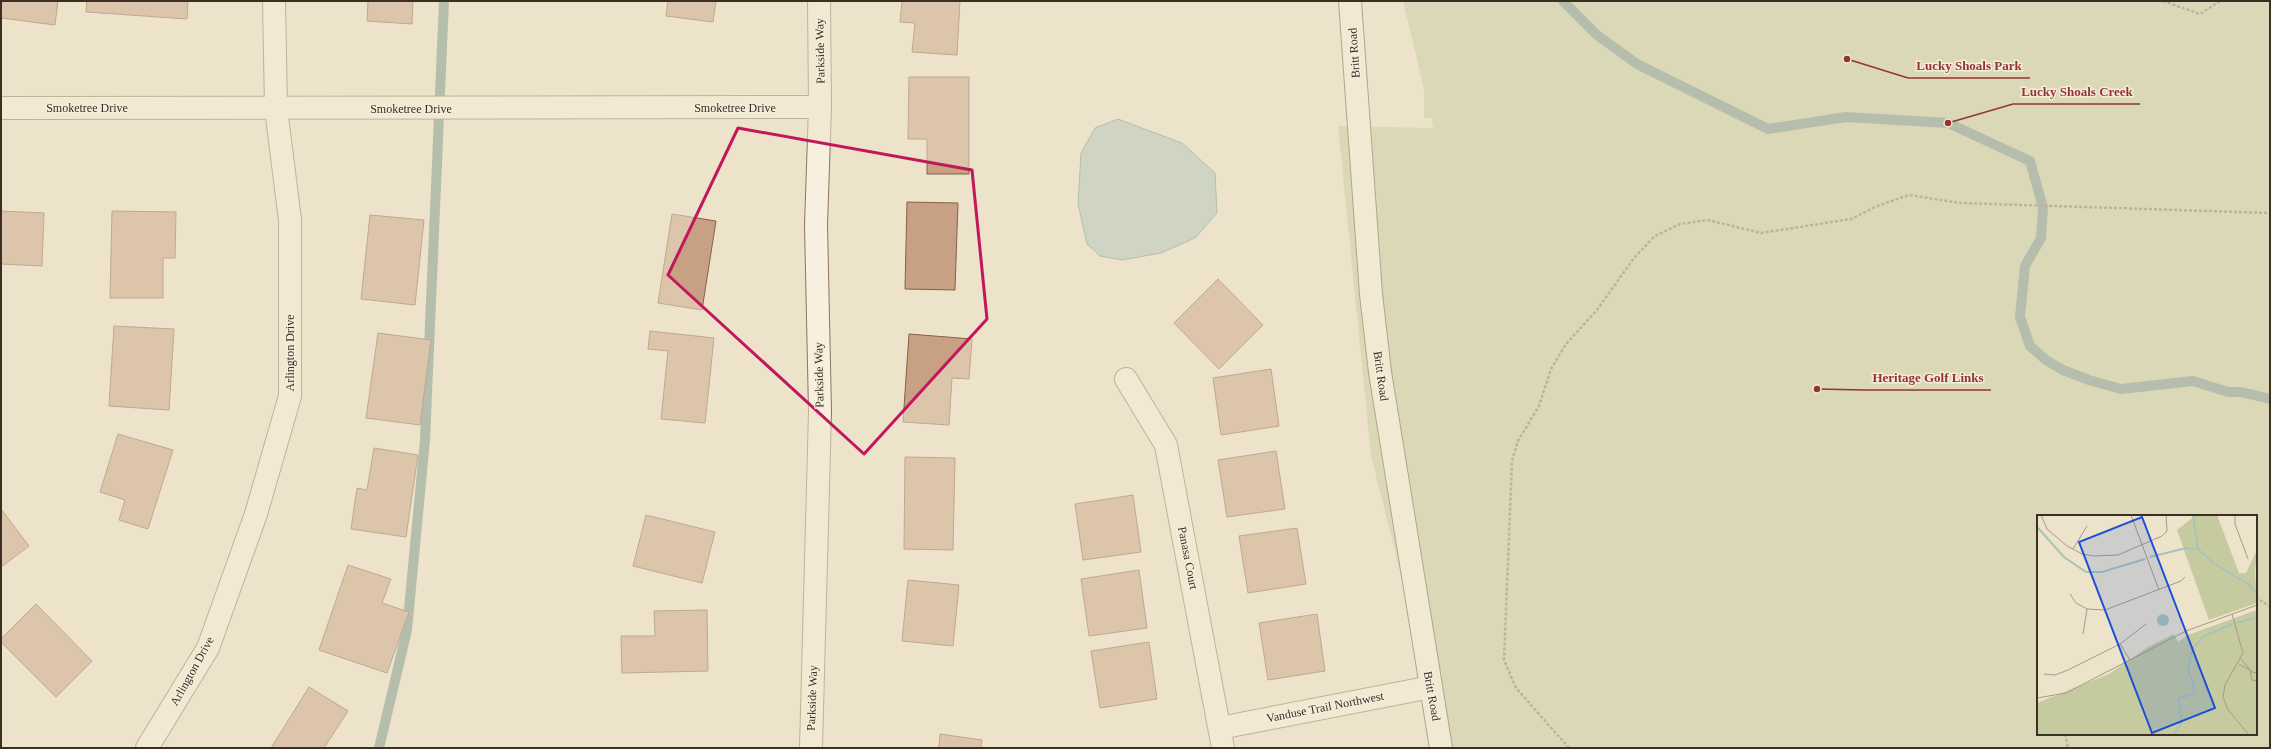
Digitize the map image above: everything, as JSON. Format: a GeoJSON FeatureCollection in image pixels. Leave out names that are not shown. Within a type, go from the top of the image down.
{"type":"FeatureCollection","features":[{"type":"Feature","properties":{"kind":"street","name":"Arlington Drive"},"geometry":{"type":"LineString","coordinates":[[147,748],[208,648],[256,514],[290,396],[290,220],[276,109],[274,1]]}},
{"type":"Feature","properties":{"kind":"street","name":"Parkside Way"},"geometry":{"type":"LineString","coordinates":[[810,748],[820,411],[816,225],[820,108],[819,1]]}},
{"type":"Feature","properties":{"kind":"street","name":"Britt Road"},"geometry":{"type":"LineString","coordinates":[[1350,1],[1371,294],[1376,341],[1441,748]]}},
{"type":"Feature","properties":{"kind":"street","name":"Smoketree Drive"},"geometry":{"type":"LineString","coordinates":[[1,108],[820,108]]}},
{"type":"Feature","properties":{"kind":"street","name":"Panasa Court"},"geometry":{"type":"LineString","coordinates":[[1126,379],[1166,445],[1222,738]]}},
{"type":"Feature","properties":{"kind":"street","name":"Vanduse Trail Northwest"},"geometry":{"type":"LineString","coordinates":[[1222,738],[1431,687]]}},
{"type":"Feature","properties":{"kind":"path"},"geometry":{"type":"LineString","coordinates":[[2163,1],[2200,14],[2220,1]]}},
{"type":"Feature","properties":{"kind":"path"},"geometry":{"type":"LineString","coordinates":[[1569,748],[1516,688],[1504,660],[1512,461],[1518,441],[1540,406],[1551,369],[1566,344],[1597,310],[1634,258],[1655,236],[1680,224],[1708,220],[1761,233],[1851,219],[1877,206],[1909,195],[1961,204],[2270,213]]}},
{"type":"Feature","properties":{"kind":"path"},"geometry":{"type":"LineString","coordinates":[[2257,599],[2270,606]]}},
{"type":"Feature","properties":{"kind":"path"},"geometry":{"type":"LineString","coordinates":[[2065,735],[2068,748]]}},
{"type":"Feature","properties":{"kind":"highlighted area"},"geometry":{"type":"Polygon","coordinates":[[[738,128],[972,170],[987,319],[864,454],[668,275],[738,128]]]}},
{"type":"Feature","properties":{"kind":"green space"},"geometry":{"type":"Polygon","coordinates":[[[1403,1],[2270,1],[2270,748],[1444,748],[1371,456],[1338,126],[1433,128],[1431,118],[1424,118],[1424,89],[1403,1]]]}},
{"type":"Feature","properties":{"kind":"water"},"geometry":{"type":"Polygon","coordinates":[[[1118,119],[1182,143],[1215,173],[1217,213],[1195,238],[1161,253],[1122,260],[1100,256],[1087,244],[1078,204],[1081,153],[1095,128],[1118,119]]]}},
{"type":"Feature","properties":{"kind":"building"},"geometry":{"type":"Polygon","coordinates":[[[1,1],[58,1],[55,25],[1,18],[1,1]]]}},
{"type":"Feature","properties":{"kind":"building"},"geometry":{"type":"Polygon","coordinates":[[[87,1],[188,1],[187,19],[86,12],[87,1]]]}},
{"type":"Feature","properties":{"kind":"building"},"geometry":{"type":"Polygon","coordinates":[[[368,1],[413,1],[412,24],[367,21],[368,1]]]}},
{"type":"Feature","properties":{"kind":"building"},"geometry":{"type":"Polygon","coordinates":[[[668,1],[716,1],[713,22],[666,16],[668,1]]]}},
{"type":"Feature","properties":{"kind":"building"},"geometry":{"type":"Polygon","coordinates":[[[902,1],[960,1],[957,55],[912,52],[915,23],[900,22],[902,1]]]}},
{"type":"Feature","properties":{"kind":"building"},"geometry":{"type":"Polygon","coordinates":[[[909,77],[969,77],[969,174],[927,174],[927,139],[908,139],[909,77]]]}},
{"type":"Feature","properties":{"kind":"building"},"geometry":{"type":"Polygon","coordinates":[[[907,202],[958,203],[955,290],[905,289],[907,202]]]}},
{"type":"Feature","properties":{"kind":"building"},"geometry":{"type":"Polygon","coordinates":[[[1,211],[44,213],[42,266],[1,264],[1,211]]]}},
{"type":"Feature","properties":{"kind":"building"},"geometry":{"type":"Polygon","coordinates":[[[112,211],[176,212],[175,258],[163,258],[163,298],[110,298],[112,211]]]}},
{"type":"Feature","properties":{"kind":"building"},"geometry":{"type":"Polygon","coordinates":[[[672,214],[716,221],[702,310],[658,303],[672,214]]]}},
{"type":"Feature","properties":{"kind":"building"},"geometry":{"type":"Polygon","coordinates":[[[370,215],[424,220],[415,305],[361,299],[370,215]]]}},
{"type":"Feature","properties":{"kind":"building"},"geometry":{"type":"Polygon","coordinates":[[[1218,279],[1263,325],[1219,369],[1174,323],[1218,279]]]}},
{"type":"Feature","properties":{"kind":"building"},"geometry":{"type":"Polygon","coordinates":[[[114,326],[174,329],[169,410],[109,406],[114,326]]]}},
{"type":"Feature","properties":{"kind":"building"},"geometry":{"type":"Polygon","coordinates":[[[650,331],[714,338],[705,423],[661,419],[668,351],[648,349],[650,331]]]}},
{"type":"Feature","properties":{"kind":"building"},"geometry":{"type":"Polygon","coordinates":[[[378,333],[431,340],[420,425],[366,418],[378,333]]]}},
{"type":"Feature","properties":{"kind":"building"},"geometry":{"type":"Polygon","coordinates":[[[909,334],[972,339],[969,379],[952,378],[949,425],[903,422],[909,334]]]}},
{"type":"Feature","properties":{"kind":"building"},"geometry":{"type":"Polygon","coordinates":[[[1271,369],[1279,426],[1221,435],[1213,378],[1271,369]]]}},
{"type":"Feature","properties":{"kind":"building"},"geometry":{"type":"Polygon","coordinates":[[[118,434],[173,450],[148,529],[119,520],[125,500],[100,492],[118,434]]]}},
{"type":"Feature","properties":{"kind":"building"},"geometry":{"type":"Polygon","coordinates":[[[374,448],[418,455],[406,537],[351,529],[357,488],[367,490],[374,448]]]}},
{"type":"Feature","properties":{"kind":"building"},"geometry":{"type":"Polygon","coordinates":[[[1276,451],[1285,509],[1227,517],[1218,460],[1276,451]]]}},
{"type":"Feature","properties":{"kind":"building"},"geometry":{"type":"Polygon","coordinates":[[[905,457],[955,458],[953,550],[904,549],[905,457]]]}},
{"type":"Feature","properties":{"kind":"building"},"geometry":{"type":"Polygon","coordinates":[[[1133,495],[1141,552],[1083,560],[1075,504],[1133,495]]]}},
{"type":"Feature","properties":{"kind":"building"},"geometry":{"type":"Polygon","coordinates":[[[1,509],[29,546],[1,567],[1,509]]]}},
{"type":"Feature","properties":{"kind":"building"},"geometry":{"type":"Polygon","coordinates":[[[646,515],[715,532],[702,583],[633,566],[646,515]]]}},
{"type":"Feature","properties":{"kind":"building"},"geometry":{"type":"Polygon","coordinates":[[[1297,528],[1306,584],[1248,593],[1239,536],[1297,528]]]}},
{"type":"Feature","properties":{"kind":"building"},"geometry":{"type":"Polygon","coordinates":[[[348,565],[391,579],[382,603],[409,612],[387,673],[319,650],[348,565]]]}},
{"type":"Feature","properties":{"kind":"building"},"geometry":{"type":"Polygon","coordinates":[[[1139,570],[1147,628],[1089,636],[1081,579],[1139,570]]]}},
{"type":"Feature","properties":{"kind":"building"},"geometry":{"type":"Polygon","coordinates":[[[908,580],[959,585],[953,646],[902,641],[908,580]]]}},
{"type":"Feature","properties":{"kind":"building"},"geometry":{"type":"Polygon","coordinates":[[[36,604],[92,661],[56,697],[1,642],[1,639],[36,604]]]}},
{"type":"Feature","properties":{"kind":"building"},"geometry":{"type":"Polygon","coordinates":[[[707,610],[708,671],[622,673],[621,636],[655,636],[654,611],[707,610]]]}},
{"type":"Feature","properties":{"kind":"building"},"geometry":{"type":"Polygon","coordinates":[[[1317,614],[1325,671],[1268,680],[1259,623],[1317,614]]]}},
{"type":"Feature","properties":{"kind":"building"},"geometry":{"type":"Polygon","coordinates":[[[1149,642],[1157,699],[1100,708],[1091,651],[1149,642]]]}},
{"type":"Feature","properties":{"kind":"building"},"geometry":{"type":"Polygon","coordinates":[[[309,687],[348,711],[324,748],[271,748],[309,687]]]}},
{"type":"Feature","properties":{"kind":"building"},"geometry":{"type":"Polygon","coordinates":[[[940,734],[982,740],[981,748],[939,748],[940,734]]]}},
{"type":"Feature","properties":{"kind":"waterway"},"geometry":{"type":"LineString","coordinates":[[379,748],[407,630],[425,440],[444,1]]}},
{"type":"Feature","properties":{"kind":"waterway"},"geometry":{"type":"LineString","coordinates":[[1563,1],[1597,35],[1637,64],[1768,129],[1846,117],[1948,123],[2030,161],[2043,207],[2041,238],[2025,266],[2020,317],[2030,346],[2046,360],[2063,370],[2089,380],[2121,389],[2193,381],[2228,392],[2241,392],[2270,399]]}},
{"type":"Feature","properties":{"kind":"place","name":"Lucky Shoals Park"},"geometry":{"type":"Point","coordinates":[1847,59]}},
{"type":"Feature","properties":{"kind":"place","name":"Lucky Shoals Creek"},"geometry":{"type":"Point","coordinates":[1948,123]}},
{"type":"Feature","properties":{"kind":"place","name":"Heritage Golf Links"},"geometry":{"type":"Point","coordinates":[1817,389]}}]}
